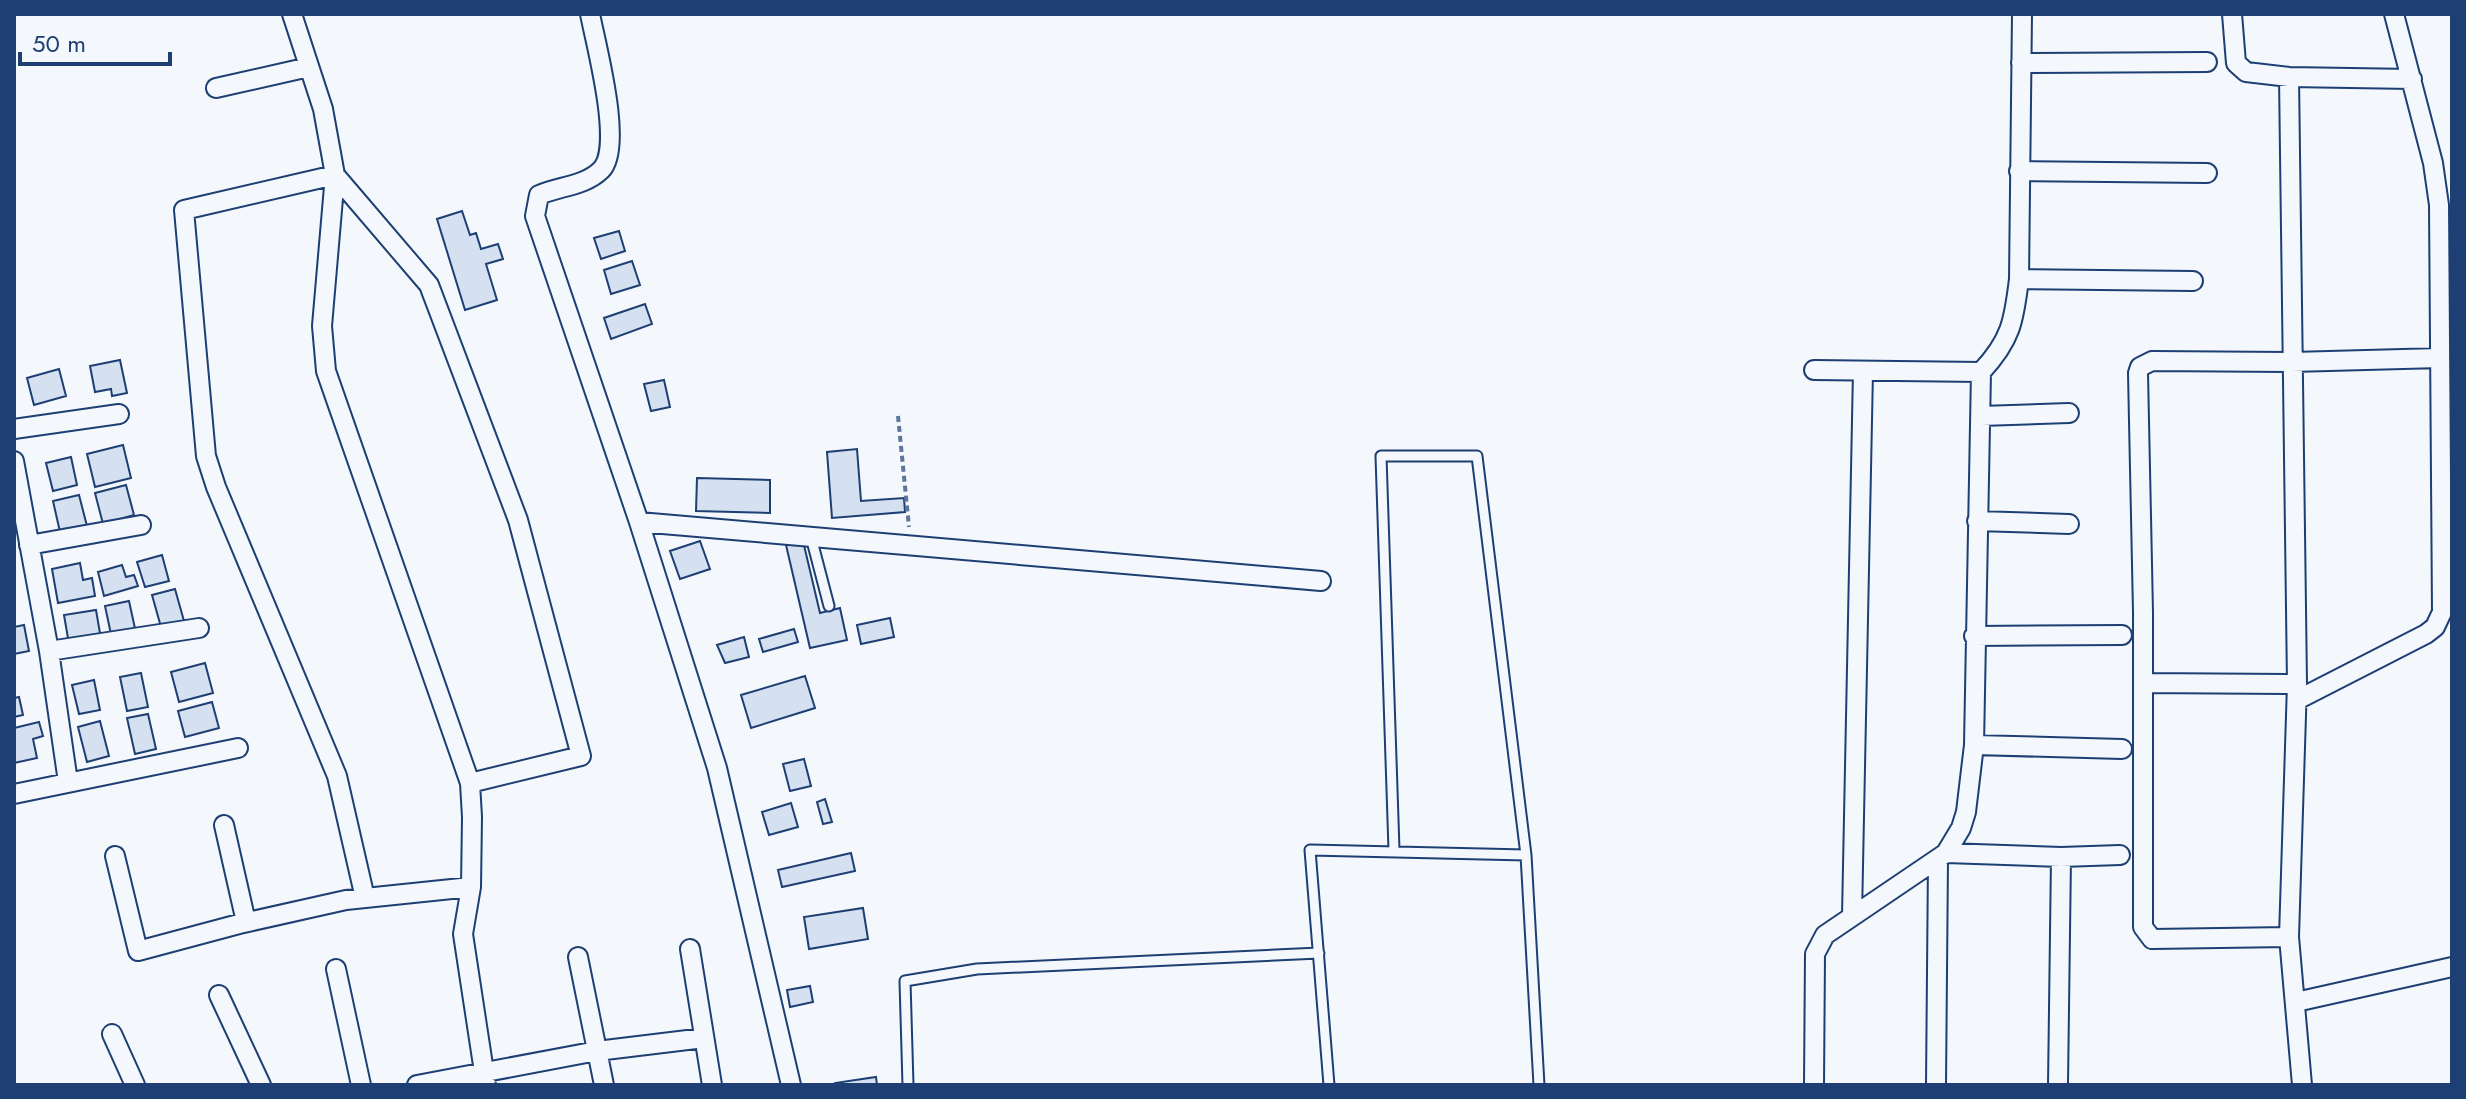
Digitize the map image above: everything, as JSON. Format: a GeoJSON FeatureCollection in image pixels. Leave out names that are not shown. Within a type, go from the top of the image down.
{"type":"FeatureCollection","features":[{"type":"Feature","properties":{"kind":"street"},"geometry":{"type":"LineString","coordinates":[[292,14],[323,109],[335,175],[322,326],[326,371],[470,783],[471,887],[463,934],[484,1078]]}},
{"type":"Feature","properties":{"kind":"street"},"geometry":{"type":"LineString","coordinates":[[590,14],[611,126],[611,150],[604,167],[588,180],[539,195],[535,216],[639,522],[717,768],[791,1085]]}},
{"type":"Feature","properties":{"kind":"street"},"geometry":{"type":"LineString","coordinates":[[1814,1085],[1815,954],[1825,935],[1942,856],[1961,828],[1966,812],[1974,745],[1981,372],[2001,351],[2009,337],[2019,279],[2022,14]]}},
{"type":"Feature","properties":{"kind":"street"},"geometry":{"type":"LineString","coordinates":[[2232,14],[2233,47],[2240,69],[2246,72],[2289,77],[2412,79]]}},
{"type":"Feature","properties":{"kind":"street"},"geometry":{"type":"LineString","coordinates":[[2144,683],[2297,692],[2426,634],[2440,619],[2443,605],[2437,183],[2394,14]]}},
{"type":"Feature","properties":{"kind":"street"},"geometry":{"type":"LineString","coordinates":[[2021,63],[2207,62]]}},
{"type":"Feature","properties":{"kind":"street"},"geometry":{"type":"LineString","coordinates":[[216,88],[309,67]]}},
{"type":"Feature","properties":{"kind":"street"},"geometry":{"type":"LineString","coordinates":[[2289,77],[2297,692],[2289,937],[2296,1002],[2298,1084]]}},
{"type":"Feature","properties":{"kind":"street"},"geometry":{"type":"LineString","coordinates":[[2019,171],[2207,173]]}},
{"type":"Feature","properties":{"kind":"street"},"geometry":{"type":"LineString","coordinates":[[335,175],[429,285],[518,520],[581,756],[470,783]]}},
{"type":"Feature","properties":{"kind":"street"},"geometry":{"type":"LineString","coordinates":[[335,175],[184,210],[206,456],[216,487],[337,776],[365,898]]}},
{"type":"Feature","properties":{"kind":"street"},"geometry":{"type":"LineString","coordinates":[[2019,279],[2193,281]]}},
{"type":"Feature","properties":{"kind":"street"},"geometry":{"type":"LineString","coordinates":[[2289,937],[2152,939],[2143,927],[2144,683],[2138,373],[2140,367],[2152,361],[2292,362],[2440,358]]}},
{"type":"Feature","properties":{"kind":"street"},"geometry":{"type":"LineString","coordinates":[[1814,370],[1981,372]]}},
{"type":"Feature","properties":{"kind":"street"},"geometry":{"type":"LineString","coordinates":[[1852,916],[1863,371]]}},
{"type":"Feature","properties":{"kind":"street"},"geometry":{"type":"LineString","coordinates":[[1981,416],[2069,413]]}},
{"type":"Feature","properties":{"kind":"street"},"geometry":{"type":"LineString","coordinates":[[14,429],[119,414]]}},
{"type":"Feature","properties":{"kind":"street"},"geometry":{"type":"LineString","coordinates":[[14,461],[49,651],[68,782]]}},
{"type":"Feature","properties":{"kind":"street"},"geometry":{"type":"LineString","coordinates":[[1977,521],[2069,524]]}},
{"type":"Feature","properties":{"kind":"street"},"geometry":{"type":"LineString","coordinates":[[639,522],[1321,581]]}},
{"type":"Feature","properties":{"kind":"street"},"geometry":{"type":"LineString","coordinates":[[29,545],[141,525]]}},
{"type":"Feature","properties":{"kind":"street"},"geometry":{"type":"LineString","coordinates":[[49,651],[199,628]]}},
{"type":"Feature","properties":{"kind":"street"},"geometry":{"type":"LineString","coordinates":[[1974,636],[2122,635]]}},
{"type":"Feature","properties":{"kind":"street"},"geometry":{"type":"LineString","coordinates":[[1974,745],[2122,749]]}},
{"type":"Feature","properties":{"kind":"street"},"geometry":{"type":"LineString","coordinates":[[14,794],[238,748]]}},
{"type":"Feature","properties":{"kind":"street"},"geometry":{"type":"LineString","coordinates":[[224,825],[246,922]]}},
{"type":"Feature","properties":{"kind":"street"},"geometry":{"type":"LineString","coordinates":[[1942,856],[2120,855]]}},
{"type":"Feature","properties":{"kind":"street"},"geometry":{"type":"LineString","coordinates":[[115,856],[138,951],[246,922],[365,898],[471,887]]}},
{"type":"Feature","properties":{"kind":"street"},"geometry":{"type":"LineString","coordinates":[[1936,1085],[1942,856]]}},
{"type":"Feature","properties":{"kind":"street"},"geometry":{"type":"LineString","coordinates":[[2058,1085],[2061,857]]}},
{"type":"Feature","properties":{"kind":"street"},"geometry":{"type":"LineString","coordinates":[[690,949],[712,1085]]}},
{"type":"Feature","properties":{"kind":"street"},"geometry":{"type":"LineString","coordinates":[[578,957],[604,1085]]}},
{"type":"Feature","properties":{"kind":"street"},"geometry":{"type":"LineString","coordinates":[[2296,1002],[2452,967]]}},
{"type":"Feature","properties":{"kind":"street"},"geometry":{"type":"LineString","coordinates":[[336,969],[361,1085]]}},
{"type":"Feature","properties":{"kind":"street"},"geometry":{"type":"LineString","coordinates":[[219,995],[261,1085]]}},
{"type":"Feature","properties":{"kind":"street"},"geometry":{"type":"LineString","coordinates":[[112,1034],[135,1085]]}},
{"type":"Feature","properties":{"kind":"street"},"geometry":{"type":"LineString","coordinates":[[417,1085],[484,1078],[597,1051],[704,1038]]}},
{"type":"Feature","properties":{"kind":"lane"},"geometry":{"type":"LineString","coordinates":[[1394,850],[1381,456],[1477,456],[1526,855],[1539,1085]]}},
{"type":"Feature","properties":{"kind":"lane"},"geometry":{"type":"LineString","coordinates":[[811,537],[829,606]]}},
{"type":"Feature","properties":{"kind":"lane"},"geometry":{"type":"LineString","coordinates":[[1329,1085],[1310,850],[1526,855]]}},
{"type":"Feature","properties":{"kind":"lane"},"geometry":{"type":"LineString","coordinates":[[908,1085],[905,981],[977,969],[1319,953]]}},
{"type":"Feature","properties":{"kind":"path"},"geometry":{"type":"LineString","coordinates":[[898,416],[911,545]]}},
{"type":"Feature","properties":{"kind":"building"},"geometry":{"type":"Polygon","coordinates":[[[462,211],[470,235],[476,233],[481,249],[498,244],[503,259],[486,264],[497,300],[465,310],[437,219],[462,211]]]}},
{"type":"Feature","properties":{"kind":"building"},"geometry":{"type":"Polygon","coordinates":[[[619,231],[625,251],[601,259],[594,238],[619,231]]]}},
{"type":"Feature","properties":{"kind":"building"},"geometry":{"type":"Polygon","coordinates":[[[632,261],[640,285],[611,294],[604,270],[632,261]]]}},
{"type":"Feature","properties":{"kind":"building"},"geometry":{"type":"Polygon","coordinates":[[[645,304],[652,324],[611,339],[604,318],[645,304]]]}},
{"type":"Feature","properties":{"kind":"building"},"geometry":{"type":"Polygon","coordinates":[[[120,360],[127,393],[112,396],[111,389],[95,392],[90,366],[120,360]]]}},
{"type":"Feature","properties":{"kind":"building"},"geometry":{"type":"Polygon","coordinates":[[[59,369],[66,396],[34,405],[27,378],[59,369]]]}},
{"type":"Feature","properties":{"kind":"building"},"geometry":{"type":"Polygon","coordinates":[[[664,380],[670,407],[651,411],[644,384],[664,380]]]}},
{"type":"Feature","properties":{"kind":"building"},"geometry":{"type":"Polygon","coordinates":[[[123,445],[131,478],[95,487],[87,454],[123,445]]]}},
{"type":"Feature","properties":{"kind":"building"},"geometry":{"type":"Polygon","coordinates":[[[857,449],[861,501],[904,498],[905,512],[832,518],[827,452],[857,449]]]}},
{"type":"Feature","properties":{"kind":"building"},"geometry":{"type":"Polygon","coordinates":[[[71,457],[77,485],[53,491],[46,463],[71,457]]]}},
{"type":"Feature","properties":{"kind":"building"},"geometry":{"type":"Polygon","coordinates":[[[697,478],[770,480],[770,513],[696,511],[697,478]]]}},
{"type":"Feature","properties":{"kind":"building"},"geometry":{"type":"Polygon","coordinates":[[[126,485],[134,515],[103,524],[95,493],[126,485]]]}},
{"type":"Feature","properties":{"kind":"building"},"geometry":{"type":"Polygon","coordinates":[[[79,495],[87,526],[60,532],[53,501],[79,495]]]}},
{"type":"Feature","properties":{"kind":"building"},"geometry":{"type":"Polygon","coordinates":[[[700,541],[710,569],[680,579],[670,551],[700,541]]]}},
{"type":"Feature","properties":{"kind":"building"},"geometry":{"type":"Polygon","coordinates":[[[803,541],[820,613],[840,608],[847,640],[810,648],[786,545],[803,541]]]}},
{"type":"Feature","properties":{"kind":"building"},"geometry":{"type":"Polygon","coordinates":[[[162,555],[169,581],[145,587],[137,562],[162,555]]]}},
{"type":"Feature","properties":{"kind":"building"},"geometry":{"type":"Polygon","coordinates":[[[80,563],[83,580],[92,578],[95,596],[58,603],[52,569],[80,563]]]}},
{"type":"Feature","properties":{"kind":"building"},"geometry":{"type":"Polygon","coordinates":[[[122,565],[126,577],[134,575],[138,586],[104,596],[98,572],[122,565]]]}},
{"type":"Feature","properties":{"kind":"building"},"geometry":{"type":"Polygon","coordinates":[[[175,589],[184,621],[161,627],[152,595],[175,589]]]}},
{"type":"Feature","properties":{"kind":"building"},"geometry":{"type":"Polygon","coordinates":[[[129,601],[136,633],[112,639],[105,606],[129,601]]]}},
{"type":"Feature","properties":{"kind":"building"},"geometry":{"type":"Polygon","coordinates":[[[96,610],[101,639],[69,644],[64,615],[96,610]]]}},
{"type":"Feature","properties":{"kind":"building"},"geometry":{"type":"Polygon","coordinates":[[[890,618],[894,637],[861,644],[857,625],[890,618]]]}},
{"type":"Feature","properties":{"kind":"building"},"geometry":{"type":"Polygon","coordinates":[[[24,625],[29,651],[14,654],[14,627],[24,625]]]}},
{"type":"Feature","properties":{"kind":"building"},"geometry":{"type":"Polygon","coordinates":[[[794,629],[798,642],[763,652],[759,639],[794,629]]]}},
{"type":"Feature","properties":{"kind":"building"},"geometry":{"type":"Polygon","coordinates":[[[744,637],[749,657],[725,663],[717,645],[744,637]]]}},
{"type":"Feature","properties":{"kind":"building"},"geometry":{"type":"Polygon","coordinates":[[[205,663],[213,693],[179,702],[171,672],[205,663]]]}},
{"type":"Feature","properties":{"kind":"building"},"geometry":{"type":"Polygon","coordinates":[[[141,673],[148,707],[127,711],[120,677],[141,673]]]}},
{"type":"Feature","properties":{"kind":"building"},"geometry":{"type":"Polygon","coordinates":[[[805,676],[815,708],[751,728],[741,695],[805,676]]]}},
{"type":"Feature","properties":{"kind":"building"},"geometry":{"type":"Polygon","coordinates":[[[94,680],[100,710],[79,714],[72,685],[94,680]]]}},
{"type":"Feature","properties":{"kind":"building"},"geometry":{"type":"Polygon","coordinates":[[[19,697],[23,715],[14,717],[14,698],[19,697]]]}},
{"type":"Feature","properties":{"kind":"building"},"geometry":{"type":"Polygon","coordinates":[[[212,702],[219,728],[185,737],[178,711],[212,702]]]}},
{"type":"Feature","properties":{"kind":"building"},"geometry":{"type":"Polygon","coordinates":[[[148,714],[156,749],[135,754],[127,718],[148,714]]]}},
{"type":"Feature","properties":{"kind":"building"},"geometry":{"type":"Polygon","coordinates":[[[100,721],[109,756],[87,762],[78,727],[100,721]]]}},
{"type":"Feature","properties":{"kind":"building"},"geometry":{"type":"Polygon","coordinates":[[[39,722],[43,736],[33,739],[37,758],[14,763],[14,728],[39,722]]]}},
{"type":"Feature","properties":{"kind":"building"},"geometry":{"type":"Polygon","coordinates":[[[804,759],[811,786],[790,791],[783,764],[804,759]]]}},
{"type":"Feature","properties":{"kind":"building"},"geometry":{"type":"Polygon","coordinates":[[[825,799],[832,822],[823,824],[817,802],[825,799]]]}},
{"type":"Feature","properties":{"kind":"building"},"geometry":{"type":"Polygon","coordinates":[[[791,803],[798,827],[769,835],[762,812],[791,803]]]}},
{"type":"Feature","properties":{"kind":"building"},"geometry":{"type":"Polygon","coordinates":[[[851,853],[855,871],[782,887],[778,870],[851,853]]]}},
{"type":"Feature","properties":{"kind":"building"},"geometry":{"type":"Polygon","coordinates":[[[863,908],[868,939],[809,949],[804,917],[863,908]]]}},
{"type":"Feature","properties":{"kind":"building"},"geometry":{"type":"Polygon","coordinates":[[[810,986],[813,1002],[790,1007],[787,990],[810,986]]]}},
{"type":"Feature","properties":{"kind":"building"},"geometry":{"type":"Polygon","coordinates":[[[876,1077],[877,1085],[835,1085],[835,1083],[876,1077]]]}}]}
